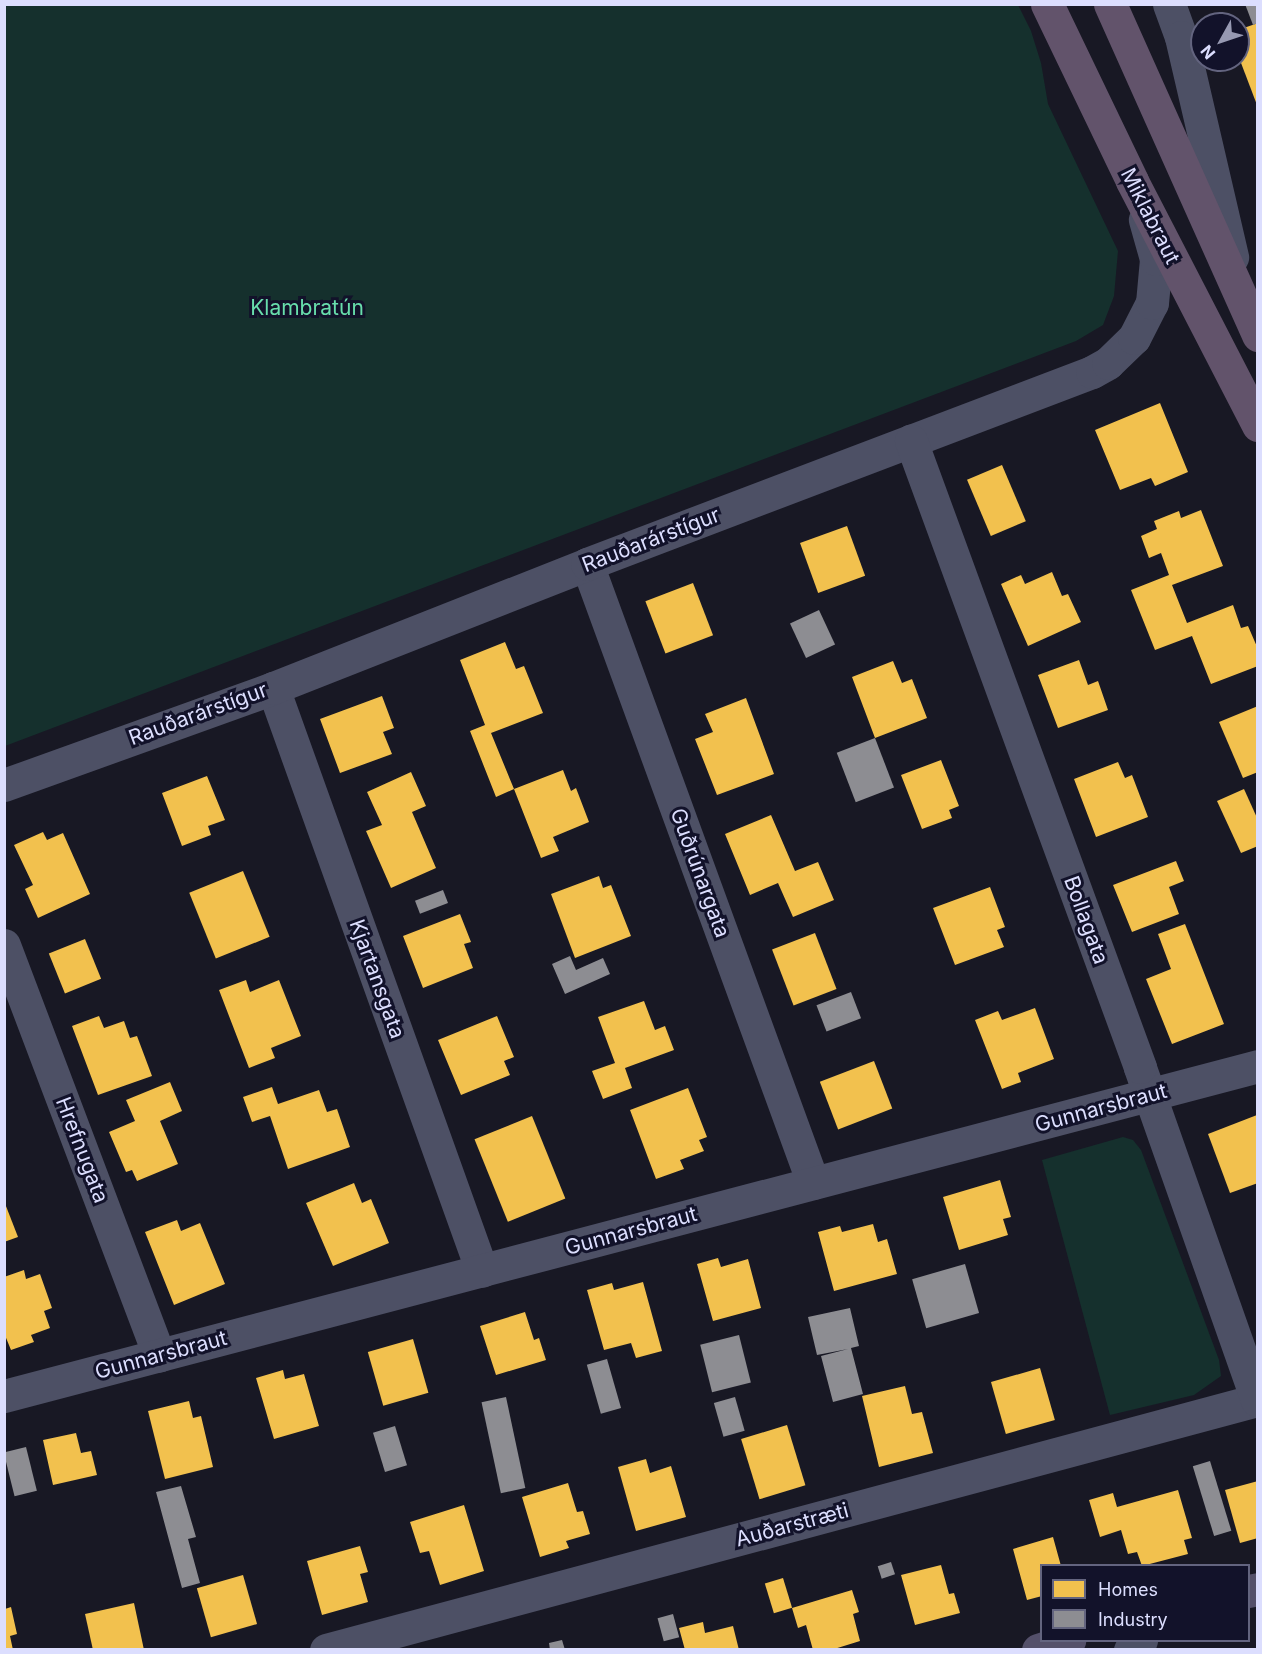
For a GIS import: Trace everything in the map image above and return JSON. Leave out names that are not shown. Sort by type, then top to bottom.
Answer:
[{"type":"highway","name":"Miklabraut","points":[[1047,4],[1132,181],[1257,425]]},
{"type":"highway","points":[[1110,4],[1257,335]]},
{"type":"main road","points":[[1038,1650],[1066,1642]]},
{"type":"street","points":[[1169,4],[1181,37],[1243,306]]},
{"type":"street","name":"Rauðarárstígur","points":[[4,785],[273,688],[587,564],[1092,372],[1122,352],[1144,323],[1156,281],[1156,259],[1132,181]]},
{"type":"street","name":"Bollagata","points":[[911,441],[1149,1095],[1257,1400]]},
{"type":"street","name":"Guðrúnargata","points":[[587,564],[813,1183]]},
{"type":"street","name":"Kjartansgata","points":[[273,688],[482,1270]]},
{"type":"street","name":"Hrefnugata","points":[[4,945],[159,1356]]},
{"type":"street","name":"Gunnarsbraut","points":[[4,1396],[1257,1066]]},
{"type":"street","name":"Auðarstræti","points":[[326,1650],[1257,1400]]},
{"type":"green space","name":"Klambratún","points":[[5,4],[1018,5],[1031,31],[1041,63],[1048,104],[1118,251],[1114,296],[1103,325],[1076,341],[5,746]]},
{"type":"green space","points":[[1123,1137],[1133,1140],[1141,1150],[1219,1360],[1221,1376],[1194,1395],[1110,1415],[1042,1160]]},
{"type":"building: Homes","points":[[1258,23],[1258,105],[1244,72],[1250,72],[1250,26]]},
{"type":"building: Homes","points":[[1160,403],[1188,472],[1155,486],[1151,478],[1120,490],[1095,430]]},
{"type":"building: Homes","points":[[1002,465],[1026,521],[991,536],[967,480]]},
{"type":"building: Homes","points":[[1201,510],[1223,566],[1172,585],[1187,623],[1233,605],[1241,628],[1248,626],[1258,649],[1258,666],[1211,684],[1192,636],[1155,650],[1131,590],[1169,575],[1161,553],[1149,558],[1141,536],[1157,529],[1154,521],[1179,511],[1181,518]]},
{"type":"building: Homes","points":[[847,526],[865,576],[818,593],[800,543]]},
{"type":"building: Homes","points":[[1052,572],[1062,596],[1068,594],[1081,622],[1028,646],[1001,584],[1021,575],[1025,584]]},
{"type":"building: Homes","points":[[693,583],[713,635],[665,654],[645,601]]},
{"type":"building: Homes","points":[[505,642],[516,669],[524,666],[543,713],[491,733],[514,789],[496,797],[470,731],[485,725],[460,660]]},
{"type":"building: Homes","points":[[1079,660],[1088,685],[1098,681],[1108,710],[1058,728],[1038,675]]},
{"type":"building: Homes","points":[[893,661],[902,683],[912,679],[927,718],[875,738],[852,677]]},
{"type":"building: Homes","points":[[382,696],[394,728],[383,732],[392,754],[340,773],[320,719]]},
{"type":"building: Homes","points":[[746,698],[774,774],[717,795],[695,739],[713,732],[705,714]]},
{"type":"building: Homes","points":[[1258,706],[1258,772],[1243,778],[1219,722]]},
{"type":"building: Homes","points":[[941,760],[959,806],[949,810],[952,818],[922,829],[901,775]]},
{"type":"building: Homes","points":[[1118,762],[1125,778],[1132,775],[1148,817],[1096,837],[1074,779]]},
{"type":"building: Homes","points":[[563,770],[571,791],[576,788],[589,822],[553,837],[559,851],[541,858],[514,789]]},
{"type":"building: Homes","points":[[411,772],[426,806],[412,812],[436,868],[391,888],[366,831],[382,825],[367,792]]},
{"type":"building: Homes","points":[[207,776],[225,820],[208,826],[211,835],[182,846],[162,793]]},
{"type":"building: Homes","points":[[1244,789],[1258,820],[1258,846],[1241,853],[1217,801]]},
{"type":"building: Homes","points":[[771,815],[795,871],[818,862],[834,900],[793,917],[778,883],[750,895],[725,834]]},
{"type":"building: Homes","points":[[43,832],[47,840],[63,833],[90,894],[38,918],[25,889],[33,885],[14,845]]},
{"type":"building: Homes","points":[[1176,861],[1184,881],[1169,887],[1179,914],[1132,932],[1113,885]]},
{"type":"building: Homes","points":[[243,871],[270,937],[216,959],[189,893]]},
{"type":"building: Homes","points":[[599,876],[603,888],[611,885],[631,936],[575,958],[551,894]]},
{"type":"building: Homes","points":[[990,887],[1005,927],[997,930],[1004,947],[955,965],[933,908]]},
{"type":"building: Homes","points":[[460,914],[471,942],[464,944],[473,968],[423,988],[403,936]]},
{"type":"building: Homes","points":[[1185,924],[1224,1024],[1172,1044],[1146,979],[1171,969],[1158,934]]},
{"type":"building: Homes","points":[[815,933],[837,989],[794,1005],[772,949]]},
{"type":"building: Homes","points":[[85,939],[101,979],[65,993],[49,954]]},
{"type":"building: Homes","points":[[246,980],[250,992],[279,980],[301,1036],[271,1048],[275,1058],[249,1068],[219,990]]},
{"type":"building: Homes","points":[[644,1001],[655,1030],[665,1026],[674,1050],[625,1068],[632,1088],[603,1099],[592,1071],[615,1063],[598,1017]]},
{"type":"building: Homes","points":[[1035,1008],[1054,1059],[1018,1073],[1021,1082],[1002,1089],[975,1020],[998,1011],[1002,1020]]},
{"type":"building: Homes","points":[[99,1016],[104,1028],[124,1021],[130,1038],[137,1036],[152,1076],[98,1095],[72,1026]]},
{"type":"building: Homes","points":[[497,1016],[514,1057],[504,1061],[510,1075],[461,1095],[438,1040]]},
{"type":"building: Homes","points":[[874,1061],[892,1109],[838,1129],[820,1082]]},
{"type":"building: Homes","points":[[170,1082],[182,1111],[160,1121],[178,1164],[137,1181],[132,1170],[126,1172],[109,1132],[135,1121],[126,1100]]},
{"type":"building: Homes","points":[[272,1087],[278,1104],[319,1090],[327,1112],[337,1109],[350,1147],[288,1169],[270,1116],[252,1122],[243,1097]]},
{"type":"building: Homes","points":[[688,1088],[707,1137],[699,1140],[704,1151],[680,1160],[684,1169],[656,1179],[630,1110]]},
{"type":"building: Homes","points":[[1257,1115],[1258,1183],[1230,1193],[1208,1134]]},
{"type":"building: Homes","points":[[532,1116],[565,1199],[508,1222],[475,1139]]},
{"type":"building: Homes","points":[[1000,1180],[1011,1217],[1003,1219],[1008,1235],[959,1250],[943,1197]]},
{"type":"building: Homes","points":[[354,1183],[362,1203],[371,1199],[389,1243],[333,1266],[306,1203]]},
{"type":"building: Homes","points":[[4,1201],[18,1237],[4,1242]]},
{"type":"building: Homes","points":[[177,1220],[181,1231],[200,1223],[225,1284],[174,1305],[145,1232]]},
{"type":"building: Homes","points":[[873,1224],[878,1242],[887,1239],[897,1274],[834,1291],[818,1232],[840,1226],[842,1232]]},
{"type":"building: Homes","points":[[718,1258],[721,1267],[748,1259],[761,1308],[713,1321],[697,1264]]},
{"type":"building: Homes","points":[[24,1270],[26,1279],[40,1274],[52,1308],[44,1311],[50,1328],[31,1335],[34,1342],[11,1350],[4,1333],[4,1277]]},
{"type":"building: Homes","points":[[643,1282],[662,1351],[636,1358],[631,1343],[604,1350],[587,1290],[612,1283],[614,1290]]},
{"type":"building: Homes","points":[[525,1312],[534,1340],[539,1338],[546,1360],[496,1375],[480,1326]]},
{"type":"building: Homes","points":[[413,1339],[428,1393],[383,1406],[368,1352]]},
{"type":"building: Homes","points":[[1040,1368],[1055,1420],[1006,1434],[991,1382]]},
{"type":"building: Homes","points":[[283,1370],[285,1379],[304,1374],[319,1426],[274,1439],[256,1378]]},
{"type":"building: Homes","points":[[905,1386],[912,1414],[922,1412],[933,1453],[879,1467],[862,1396]]},
{"type":"building: Homes","points":[[189,1401],[193,1418],[201,1416],[213,1467],[165,1479],[148,1411]]},
{"type":"building: Homes","points":[[787,1425],[805,1485],[760,1499],[741,1439]]},
{"type":"building: Homes","points":[[76,1433],[81,1453],[91,1451],[97,1475],[53,1485],[43,1440]]},
{"type":"building: Homes","points":[[646,1459],[650,1473],[671,1466],[686,1517],[636,1531],[618,1467]]},
{"type":"building: Homes","points":[[1258,1481],[1258,1538],[1240,1543],[1225,1490]]},
{"type":"building: Homes","points":[[568,1483],[577,1512],[583,1511],[590,1534],[566,1541],[569,1548],[540,1557],[522,1497]]},
{"type":"building: Homes","points":[[1178,1490],[1192,1538],[1184,1540],[1188,1554],[1141,1564],[1137,1552],[1128,1554],[1121,1530],[1100,1537],[1089,1500],[1113,1493],[1117,1507]]},
{"type":"building: Homes","points":[[464,1505],[484,1571],[440,1585],[429,1551],[420,1553],[410,1522]]},
{"type":"building: Homes","points":[[1053,1537],[1060,1564],[1040,1564],[1040,1597],[1027,1600],[1013,1549]]},
{"type":"building: Homes","points":[[360,1546],[368,1572],[360,1574],[368,1602],[322,1615],[307,1561]]},
{"type":"building: Homes","points":[[941,1565],[949,1594],[954,1593],[960,1613],[915,1625],[901,1575]]},
{"type":"building: Homes","points":[[243,1575],[257,1624],[211,1637],[197,1588]]},
{"type":"building: Homes","points":[[783,1578],[792,1608],[774,1613],[765,1584]]},
{"type":"building: Homes","points":[[852,1590],[859,1612],[853,1614],[860,1641],[831,1650],[813,1650],[806,1625],[798,1628],[792,1608]]},
{"type":"building: Homes","points":[[134,1603],[144,1650],[93,1650],[85,1614]]},
{"type":"building: Homes","points":[[11,1607],[17,1634],[10,1636],[13,1650],[5,1650],[5,1609]]},
{"type":"building: Homes","points":[[703,1622],[705,1633],[733,1626],[739,1650],[685,1650],[679,1628]]},
{"type":"building: Industry","points":[[1245,4],[1258,4],[1258,23],[1253,25],[1250,12]]},
{"type":"building: Industry","points":[[819,610],[835,644],[806,658],[790,624]]},
{"type":"building: Industry","points":[[875,738],[894,787],[856,802],[837,753]]},
{"type":"building: Industry","points":[[443,890],[448,903],[420,914],[415,901]]},
{"type":"building: Industry","points":[[570,956],[576,970],[603,958],[610,974],[565,994],[552,964]]},
{"type":"building: Industry","points":[[851,992],[861,1018],[826,1031],[816,1005]]},
{"type":"building: Industry","points":[[965,1264],[979,1313],[926,1328],[912,1279]]},
{"type":"building: Industry","points":[[850,1308],[859,1346],[851,1348],[863,1394],[833,1402],[821,1356],[848,1349],[817,1355],[808,1317]]},
{"type":"building: Industry","points":[[739,1335],[751,1383],[712,1392],[700,1345]]},
{"type":"building: Industry","points":[[607,1359],[621,1408],[601,1414],[587,1365]]},
{"type":"building: Industry","points":[[506,1397],[525,1488],[501,1493],[482,1402]]},
{"type":"building: Industry","points":[[735,1397],[745,1431],[723,1437],[714,1403]]},
{"type":"building: Industry","points":[[395,1426],[407,1465],[385,1472],[373,1433]]},
{"type":"building: Industry","points":[[26,1447],[37,1491],[15,1496],[4,1452]]},
{"type":"building: Industry","points":[[1210,1461],[1231,1531],[1214,1536],[1193,1466]]},
{"type":"building: Industry","points":[[181,1486],[196,1537],[188,1539],[200,1583],[182,1588],[156,1492]]},
{"type":"building: Industry","points":[[891,1562],[895,1574],[882,1579],[878,1566]]},
{"type":"building: Industry","points":[[673,1614],[679,1637],[664,1641],[658,1618]]},
{"type":"building: Industry","points":[[562,1640],[565,1650],[550,1650],[549,1643]]}]
